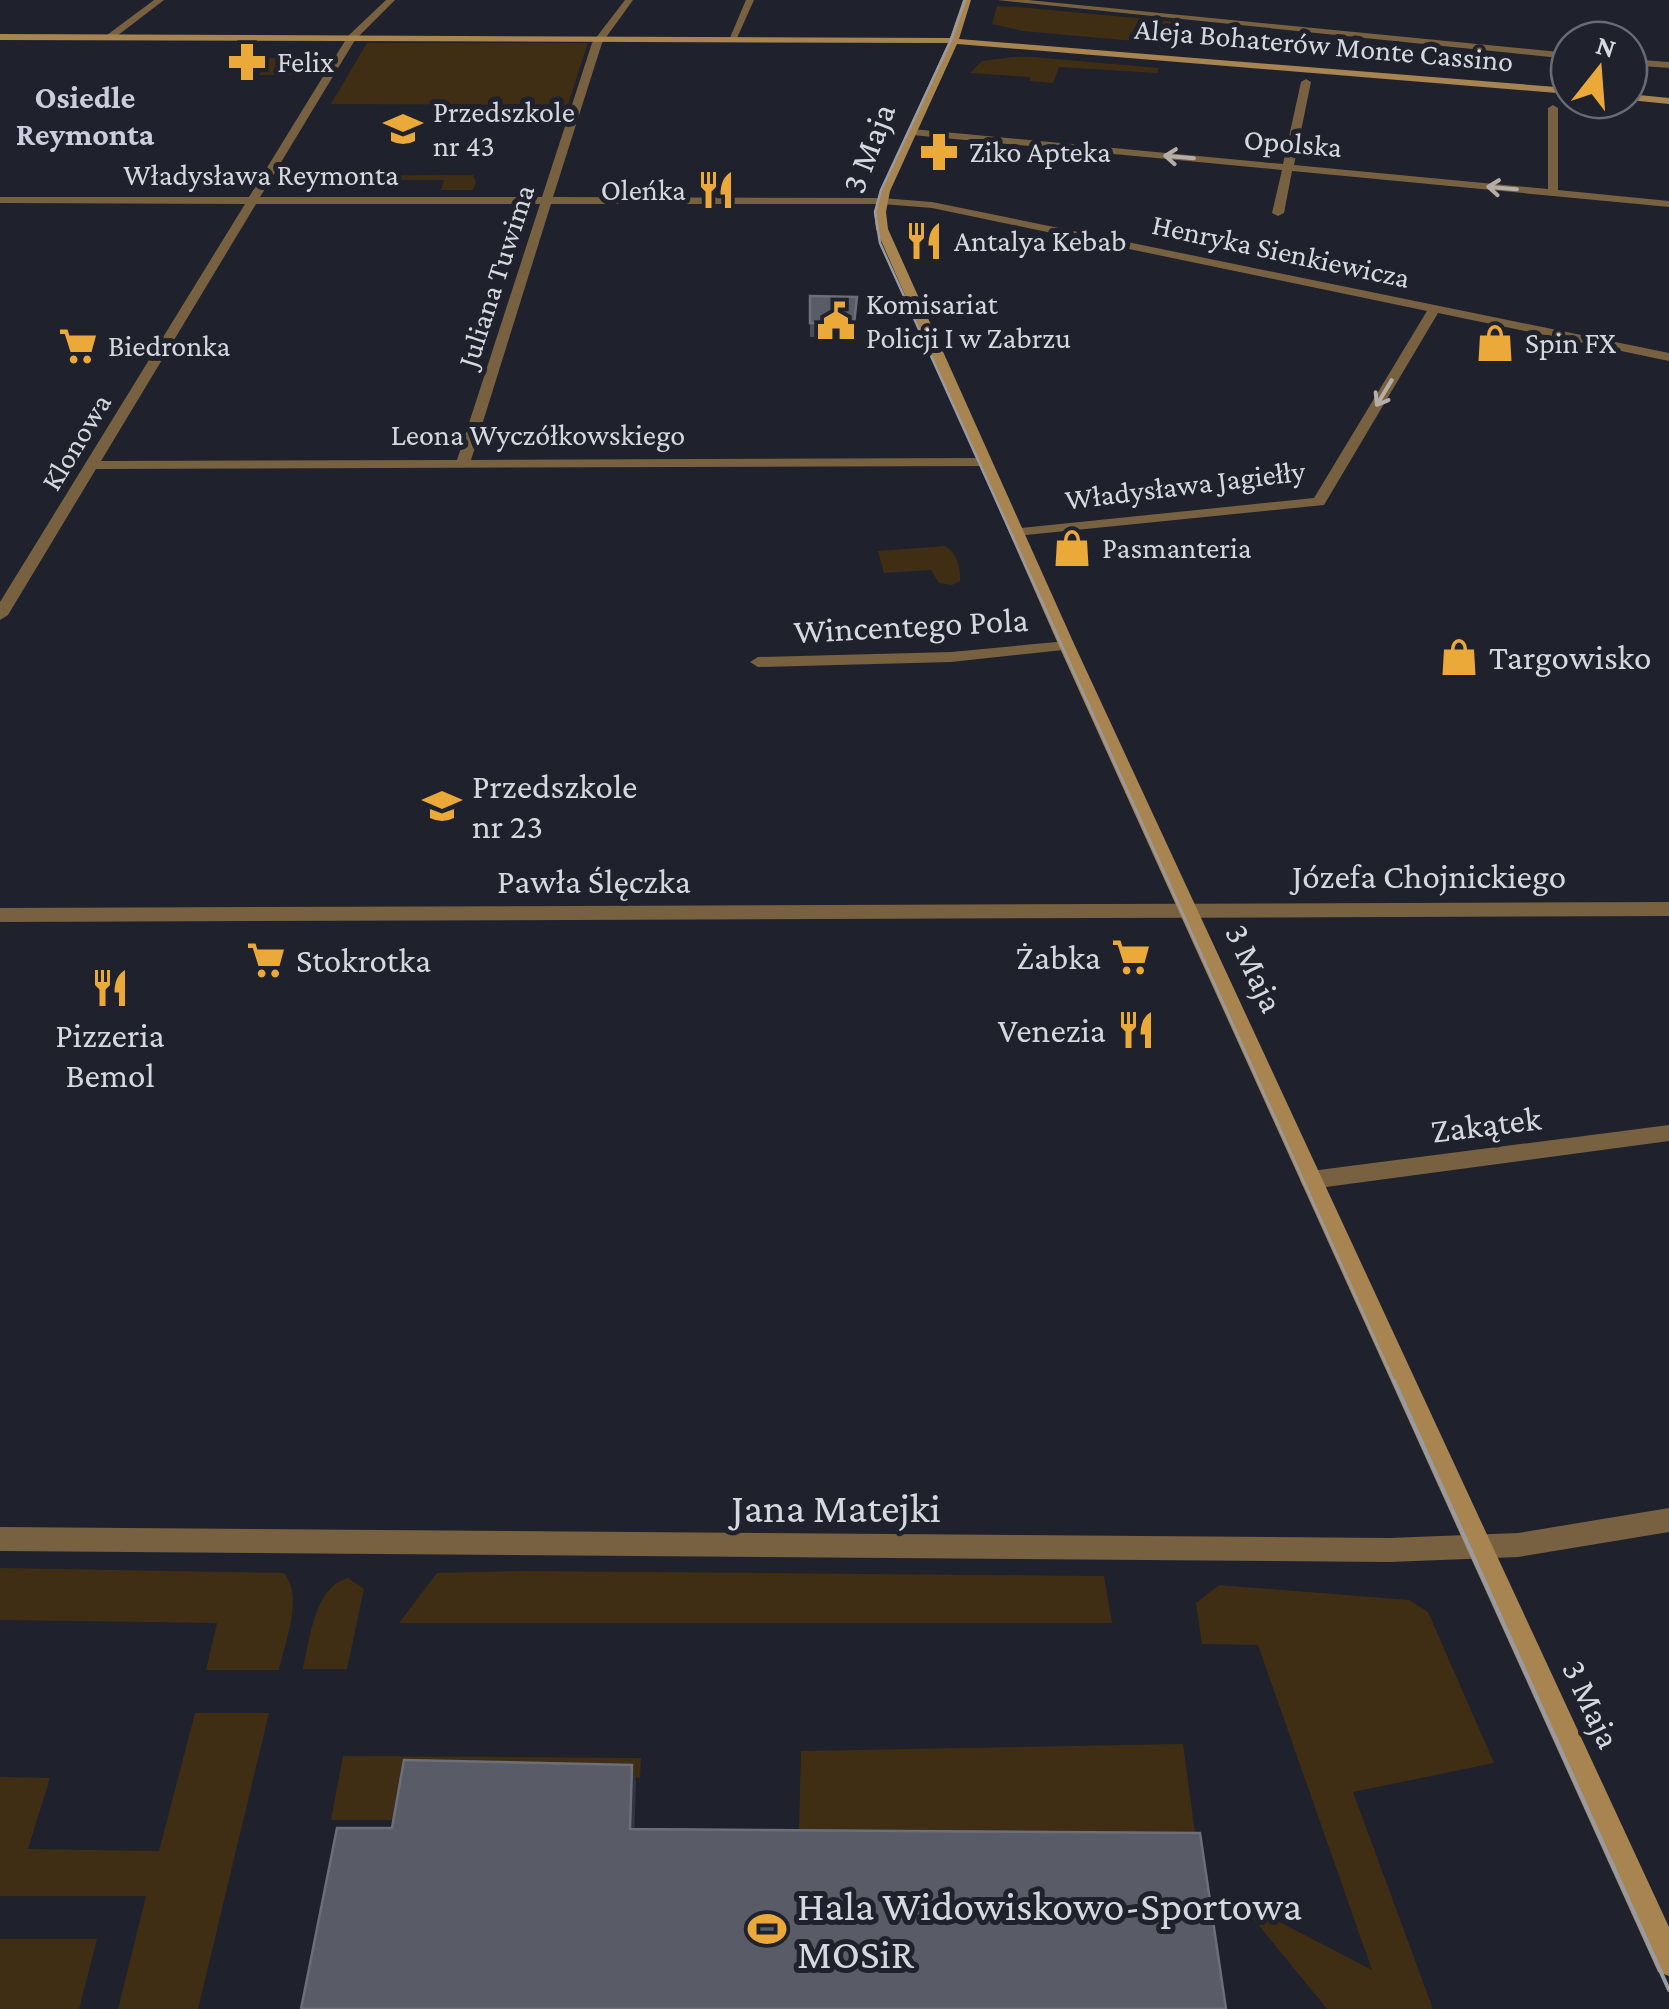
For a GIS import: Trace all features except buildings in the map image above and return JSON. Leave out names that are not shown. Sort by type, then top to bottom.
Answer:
[{"type":"street","points":[[110,38],[160,0]]},
{"type":"street","name":"Klonowa","points":[[0,615],[351,38],[391,0]]},
{"type":"street","name":"Juliana Tuwima","points":[[463,462],[598,38],[629,0]]},
{"type":"street","points":[[732,38],[750,0]]},
{"type":"street","name":"3 Maja","points":[[968,0],[882,201],[882,228],[892,256],[1188,913],[1669,1961]]},
{"type":"street","points":[[1001,0],[1549,54]]},
{"type":"street","name":"Aleja Bohaterów Monte Cassino","points":[[0,37],[954,40],[1549,89]]},
{"type":"street","points":[[1278,213],[1306,82]]},
{"type":"street","points":[[1552,120],[1553,193]]},
{"type":"street","name":"Opolska","points":[[912,132],[1669,204]]},
{"type":"street","name":"Władysława Reymonta","points":[[0,200],[882,201]]},
{"type":"street","name":"Henryka Sienkiewicza","points":[[882,201],[932,205],[1669,357]]},
{"type":"street","name":"Władysława Jagiełły","points":[[1016,532],[1319,502],[1434,309]]},
{"type":"street","name":"Leona Wyczółkowskiego","points":[[91,465],[984,462]]},
{"type":"street","name":"Wincentego Pola","points":[[758,662],[951,657],[1067,646]]},
{"type":"street","name":"Józefa Chojnickiego","points":[[1188,913],[1265,908],[1669,909]]},
{"type":"street","name":"Pawła Ślęczka","points":[[0,914],[1188,913]]},
{"type":"street","name":"Zakątek","points":[[1311,1180],[1669,1133]]},
{"type":"street","name":"Jana Matejki","points":[[0,1539],[1479,1548],[1669,1520]]},
{"type":"shaded area","points":[[997,6],[1178,22],[1167,44],[1023,31],[992,24]]},
{"type":"shaded area","points":[[367,43],[588,43],[568,105],[331,104]]},
{"type":"shaded area","points":[[1014,57],[1159,68],[1157,73],[1059,67],[1053,83],[1030,81],[1030,77],[970,73],[982,61]]},
{"type":"shaded area","points":[[270,58],[322,58],[311,75],[259,75]]},
{"type":"shaded area","points":[[473,175],[473,190],[441,190],[444,180],[295,180],[289,176]]},
{"type":"shaded area","points":[[945,546],[960,571],[960,581],[952,585],[939,583],[931,570],[884,573],[878,551]]},
{"type":"shaded area","points":[[0,1568],[284,1573],[290,1583],[293,1607],[279,1670],[206,1670],[217,1623],[0,1620]]},
{"type":"shaded area","points":[[437,1573],[1104,1576],[1112,1623],[399,1623]]},
{"type":"shaded area","points":[[348,1578],[364,1589],[347,1669],[303,1669],[321,1603],[337,1583]]},
{"type":"shaded area","points":[[1219,1585],[1409,1600],[1428,1612],[1494,1763],[1353,1792],[1433,2009],[1327,2009],[1239,1901],[1372,1970],[1258,1645],[1202,1644],[1196,1603]]},
{"type":"shaded area","points":[[195,1713],[269,1713],[198,2009],[118,2009],[146,1896],[0,1896],[0,1777],[50,1778],[28,1849],[159,1851]]},
{"type":"shaded area","points":[[1183,1744],[1195,1833],[799,1831],[801,1751]]},
{"type":"shaded area","points":[[343,1756],[641,1758],[640,1778],[410,1774],[402,1820],[331,1820]]},
{"type":"shaded area","points":[[0,1939],[97,1939],[79,2009],[0,2009]]},
{"type":"tram line","points":[[965,0],[951,40],[881,190],[875,212],[880,243],[1395,1384]]},
{"type":"tram line","points":[[1394,1381],[1669,1990]]},
{"type":"place","name":"Felix","points":[[247,62]]},
{"type":"place","name":"Przedszkole nr 43","points":[[403,129]]},
{"type":"place","name":"Ziko Apteka","points":[[939,152]]},
{"type":"place","name":"Oleńka","points":[[716,190]]},
{"type":"place","name":"Antalya Kebab","points":[[924,241]]},
{"type":"place","name":"Komisariat Policji I w Zabrzu","points":[[836,321]]},
{"type":"place","name":"Spin FX","points":[[1495,343]]},
{"type":"place","name":"Biedronka","points":[[78,346]]},
{"type":"place","name":"Pasmanteria","points":[[1072,548]]},
{"type":"place","name":"Targowisko","points":[[1459,657]]},
{"type":"place","name":"Przedszkole nr 23","points":[[442,806]]},
{"type":"place","name":"Żabka","points":[[1131,957]]},
{"type":"place","name":"Stokrotka","points":[[266,960]]},
{"type":"place","name":"Pizzeria Bemol","points":[[110,988]]},
{"type":"place","name":"Venezia","points":[[1136,1030]]},
{"type":"place","name":"Hala Widowiskowo-Sportowa MOSiR","points":[[767,1929]]},
{"type":"district","name":"Osiedle Reymonta","points":[[85,116]]}]
